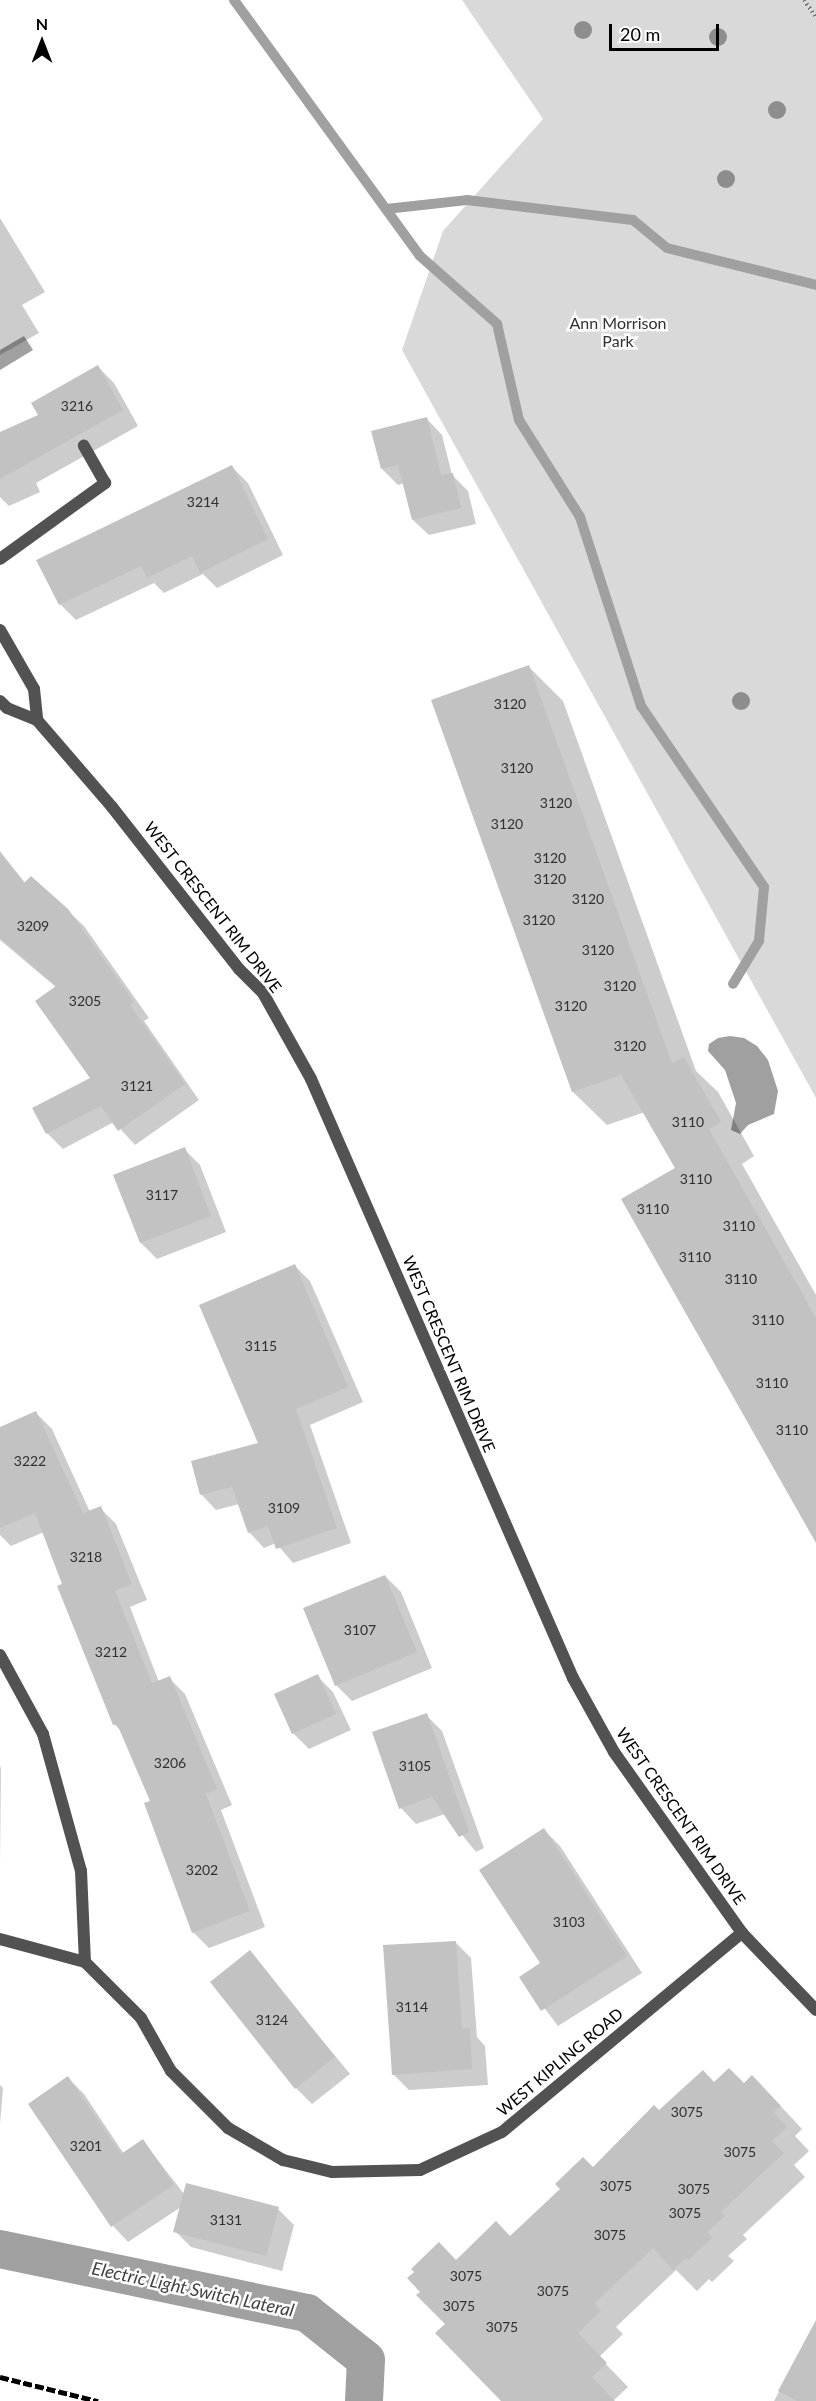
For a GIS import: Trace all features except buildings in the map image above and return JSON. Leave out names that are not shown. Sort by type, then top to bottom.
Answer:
[{"type":"street","points":[[0,559],[105,483],[84,446]]},
{"type":"street","points":[[0,630],[34,689],[37,720]]},
{"type":"street","name":"WEST CRESCENT RIM DRIVE","points":[[0,701],[7,708],[37,720],[112,807],[239,969],[263,993],[311,1079],[573,1678],[614,1752],[742,1933],[816,2010]]},
{"type":"street","points":[[0,1655],[43,1734],[81,1871],[85,1962]]},
{"type":"street","name":"WEST KIPLING ROAD","points":[[0,1939],[85,1962],[141,2018],[171,2071],[228,2128],[283,2160],[332,2172],[420,2170],[502,2132],[742,1933]]},
{"type":"path","points":[[804,0],[816,17]]},
{"type":"green space","name":"Ann Morrison Park","points":[[462,0],[816,0],[816,1098],[402,350],[443,231],[543,119]]},
{"type":"shaded area","points":[[24,336],[33,350],[0,370],[0,350]]},
{"type":"shaded area","points":[[730,1036],[744,1038],[757,1046],[768,1060],[778,1091],[774,1114],[748,1125],[740,1134],[731,1130],[736,1103],[725,1070],[708,1051],[709,1044],[718,1038]]},
{"type":"waterway","points":[[234,0],[420,256],[497,324],[519,420],[580,517],[641,706],[764,887],[759,941],[733,984]]},
{"type":"waterway","points":[[386,209],[467,200],[633,220],[667,248],[816,285]]},
{"type":"waterway","name":"Electric Light Switch Lateral","points":[[0,2249],[307,2313],[366,2360],[364,2401]]},
{"type":"railway","points":[[0,2377],[98,2401]]}]
